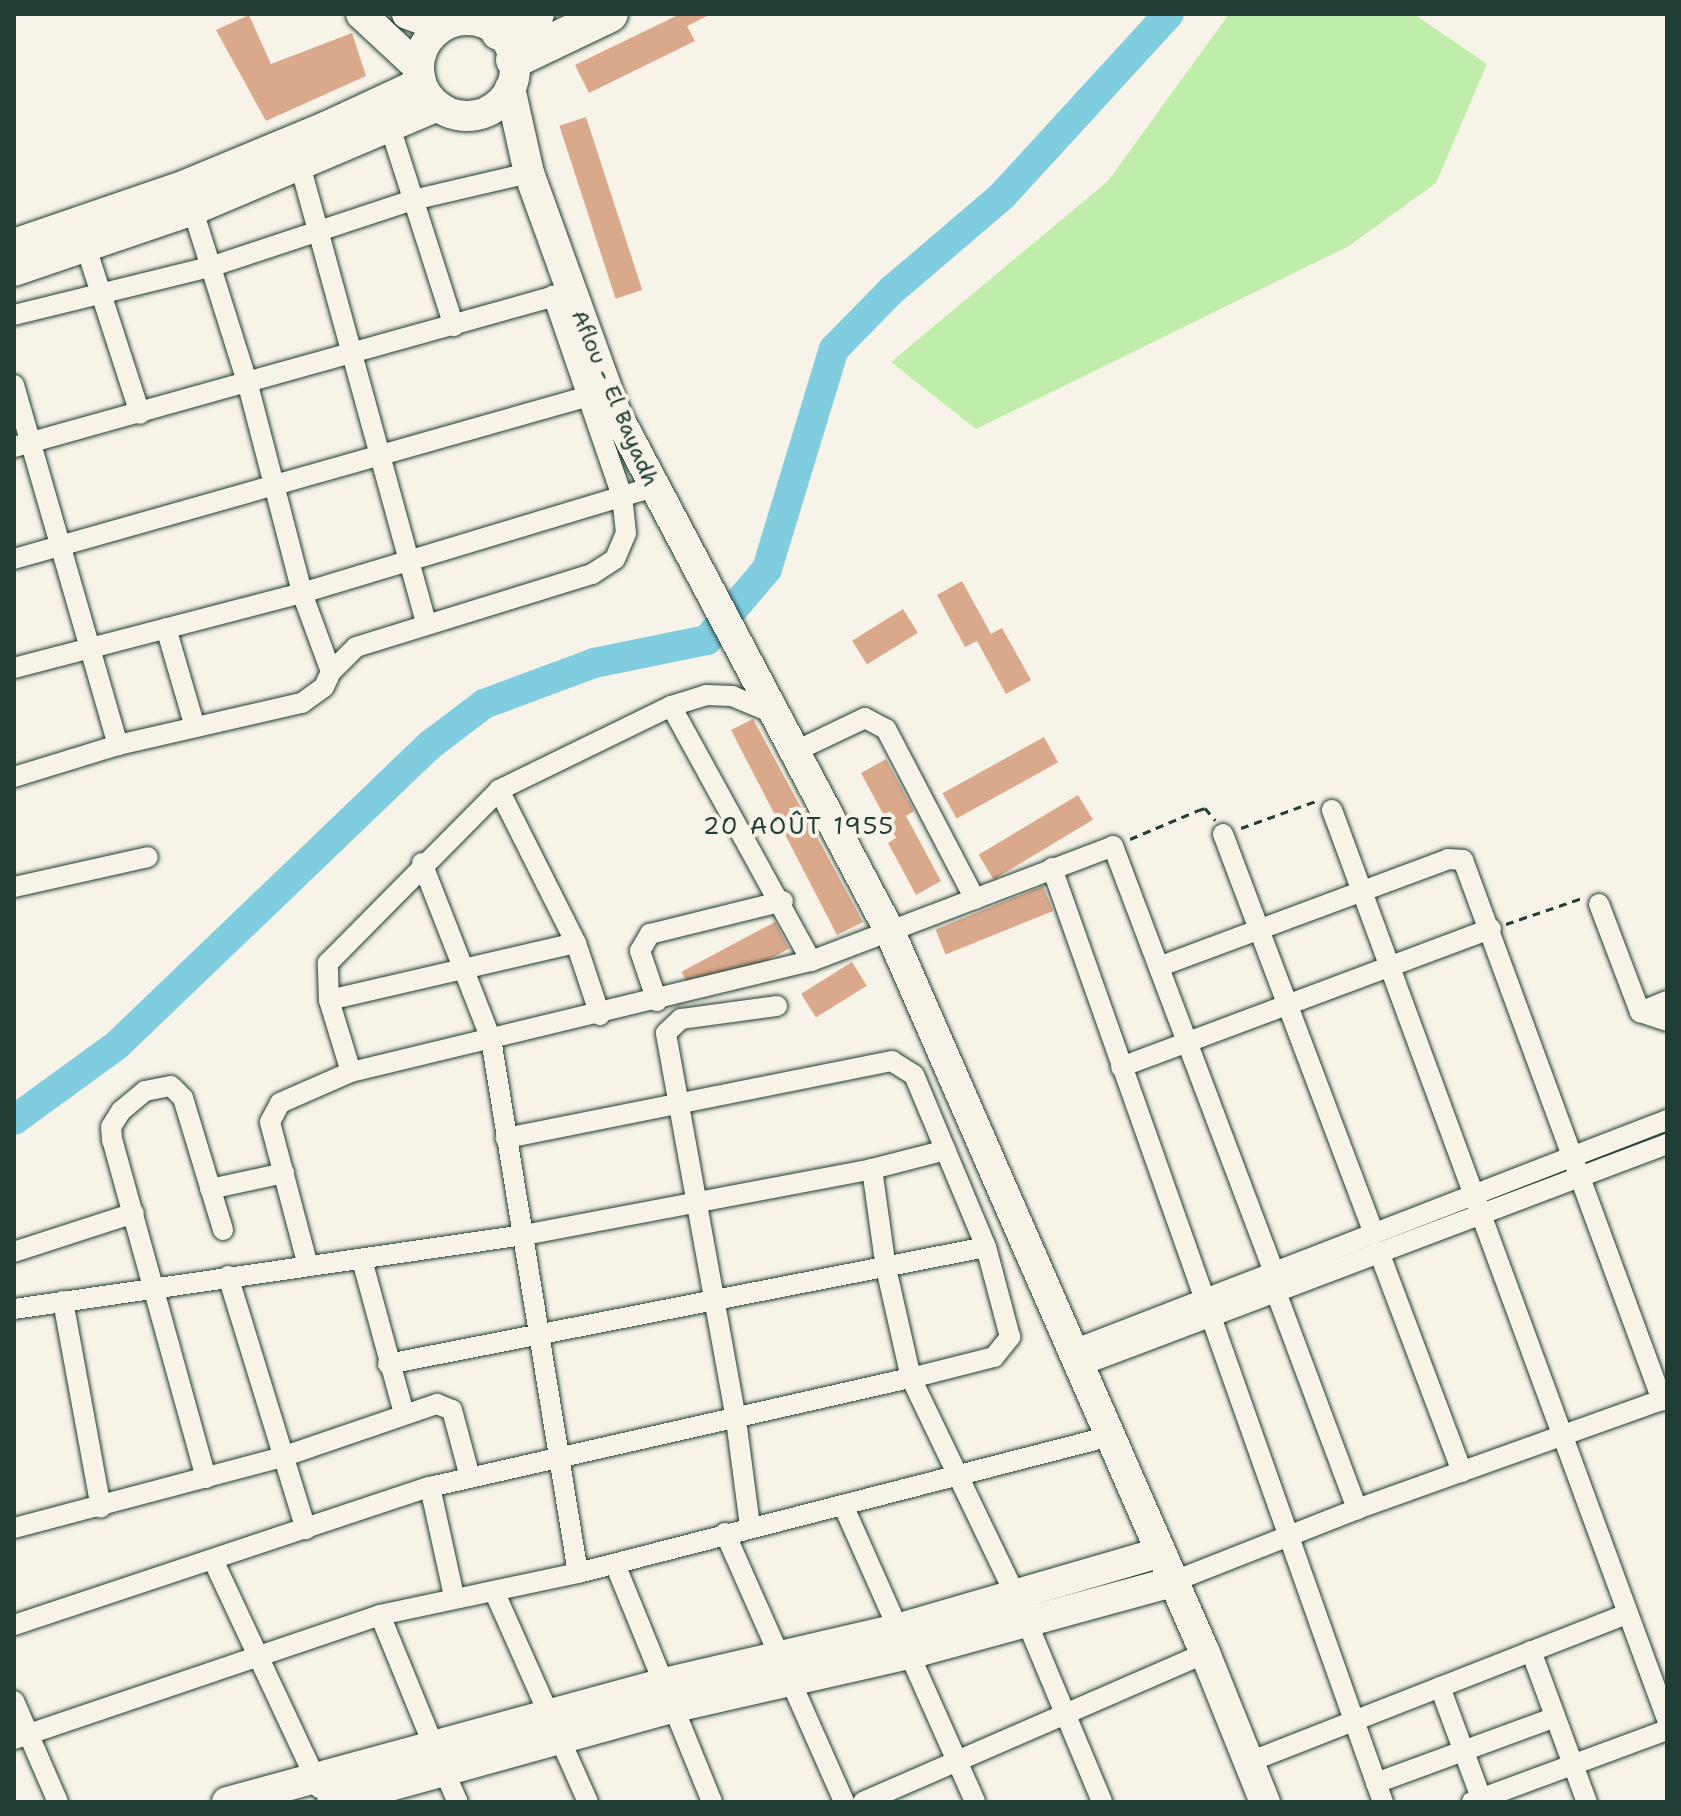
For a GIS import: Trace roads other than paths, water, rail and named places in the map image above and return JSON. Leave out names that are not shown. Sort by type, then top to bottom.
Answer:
[{"type":"highway","points":[[508,60],[536,14]]},
{"type":"highway","points":[[508,60],[610,14]]},
{"type":"main road","points":[[361,14],[419,73],[438,106]]},
{"type":"main road","points":[[407,14],[442,27]]},
{"type":"main road","points":[[14,271],[82,236],[189,198],[300,165],[330,139],[411,87],[419,73],[425,44],[442,27],[471,20],[508,60],[485,112],[468,115]]},
{"type":"main road","name":"Aflou - El Bayadh","points":[[508,60],[526,162],[562,294],[599,394],[798,750],[890,932],[1111,1436],[1158,1553],[1205,1653],[1265,1802]]},
{"type":"main road","points":[[189,198],[330,139],[390,127],[438,106],[468,115],[526,162]]},
{"type":"main road","points":[[14,244],[82,236]]},
{"type":"main road","points":[[1020,1610],[1158,1553]]},
{"type":"main road","points":[[227,1802],[325,1795],[440,1760],[548,1716],[666,1696],[903,1641],[1020,1610],[1172,1582]]},
{"type":"main road","points":[[440,1760],[563,1742],[666,1696]]},
{"type":"street","points":[[390,127],[454,326]]},
{"type":"street","points":[[14,315],[213,266],[526,162]]},
{"type":"street","points":[[300,165],[316,233],[426,624]]},
{"type":"street","points":[[189,198],[213,266],[248,385],[270,485],[302,593],[331,672]]},
{"type":"street","points":[[82,236],[140,414]]},
{"type":"street","points":[[22,445],[248,385],[562,294]]},
{"type":"street","points":[[14,385],[22,445],[61,548],[118,745]]},
{"type":"street","points":[[14,559],[599,394],[622,496],[626,533],[615,559],[603,568],[356,647],[331,672],[324,687],[302,703],[118,745],[14,777]]},
{"type":"street","points":[[14,668],[302,593],[652,487]]},
{"type":"street","points":[[166,628],[195,727]]},
{"type":"street","points":[[351,1072],[329,1000],[328,963],[422,863],[499,790],[671,706],[706,695],[772,702]]},
{"type":"street","points":[[671,706],[783,901],[811,961]]},
{"type":"street","points":[[798,750],[865,718],[886,729],[975,899]]},
{"type":"street","points":[[499,790],[576,943],[600,1015]]},
{"type":"street","points":[[1332,810],[1626,1614],[1663,1696],[1667,1719]]},
{"type":"street","points":[[1223,834],[1284,1006],[1462,1472]]},
{"type":"street","points":[[308,1266],[272,1112],[280,1103],[351,1072],[600,1015],[811,961],[1113,846],[1161,966],[1273,1270]]},
{"type":"street","points":[[14,887],[148,857]]},
{"type":"street","points":[[1161,966],[1448,859],[1463,860],[1665,1399],[1563,1438],[1357,1509],[1172,1582]]},
{"type":"street","points":[[422,863],[467,970],[491,1039],[542,1334],[578,1573]]},
{"type":"street","points":[[1052,868],[1380,1793],[1463,1752],[1555,1717]]},
{"type":"street","points":[[657,1001],[640,951],[650,934],[783,901]]},
{"type":"street","points":[[1599,904],[1640,1012]]},
{"type":"street","points":[[1121,1067],[1491,929]]},
{"type":"street","points":[[329,1000],[576,943]]},
{"type":"street","points":[[1640,1012],[1667,1001]]},
{"type":"street","points":[[750,1526],[736,1419],[678,1108],[668,1027],[681,1019],[777,1006]]},
{"type":"street","points":[[1640,1012],[1667,1021]]},
{"type":"street","points":[[14,1625],[214,1562],[430,1487],[562,1460],[911,1378],[994,1357],[1006,1346],[1009,1320],[986,1247],[914,1075],[892,1061],[877,1060],[678,1108],[506,1138]]},
{"type":"street","points":[[206,1478],[111,1127],[130,1101],[159,1085],[171,1086],[183,1098],[223,1230]]},
{"type":"street","points":[[1208,1308],[1273,1270],[1480,1216],[1667,1120]]},
{"type":"street","points":[[1076,1358],[1208,1308],[1276,1292],[1472,1196],[1667,1144]]},
{"type":"street","points":[[14,1309],[156,1285],[362,1260],[524,1235],[872,1169],[946,1150]]},
{"type":"street","points":[[872,1169],[886,1268],[911,1378],[1020,1610],[1102,1802]]},
{"type":"street","points":[[210,1189],[284,1173]]},
{"type":"street","points":[[14,1252],[134,1213]]},
{"type":"street","points":[[388,1364],[986,1247]]},
{"type":"street","points":[[362,1260],[404,1414]]},
{"type":"street","points":[[228,1276],[306,1529]]},
{"type":"street","points":[[1276,1292],[1357,1509]]},
{"type":"street","points":[[63,1301],[101,1508]]},
{"type":"street","points":[[14,1528],[101,1508],[282,1457],[437,1404],[450,1406],[470,1477]]},
{"type":"street","points":[[21,1736],[257,1659],[380,1615],[454,1596],[494,1591],[615,1564],[750,1526],[1111,1436]]},
{"type":"street","points":[[430,1487],[454,1596]]},
{"type":"street","points":[[843,1505],[975,1802]]},
{"type":"street","points":[[725,1533],[844,1802]]},
{"type":"street","points":[[214,1562],[257,1659],[325,1795]]},
{"type":"street","points":[[615,1564],[666,1696],[712,1802]]},
{"type":"street","points":[[494,1591],[588,1802]]},
{"type":"street","points":[[1249,1762],[1626,1614]]},
{"type":"street","points":[[380,1615],[458,1802]]},
{"type":"street","points":[[1531,1651],[1587,1802]]},
{"type":"street","points":[[863,1802],[1205,1653]]},
{"type":"street","points":[[1440,1687],[1476,1800],[1667,1730]]},
{"type":"street","points":[[14,1701],[21,1736],[58,1802]]},
{"type":"waterway","points":[[14,1120],[116,1046],[430,745],[484,704],[594,663],[707,640],[767,569],[834,349],[892,290],[1002,196],[1169,14]]},
{"type":"district","name":"20 AOÛT 1955","points":[[799,827]]}]
